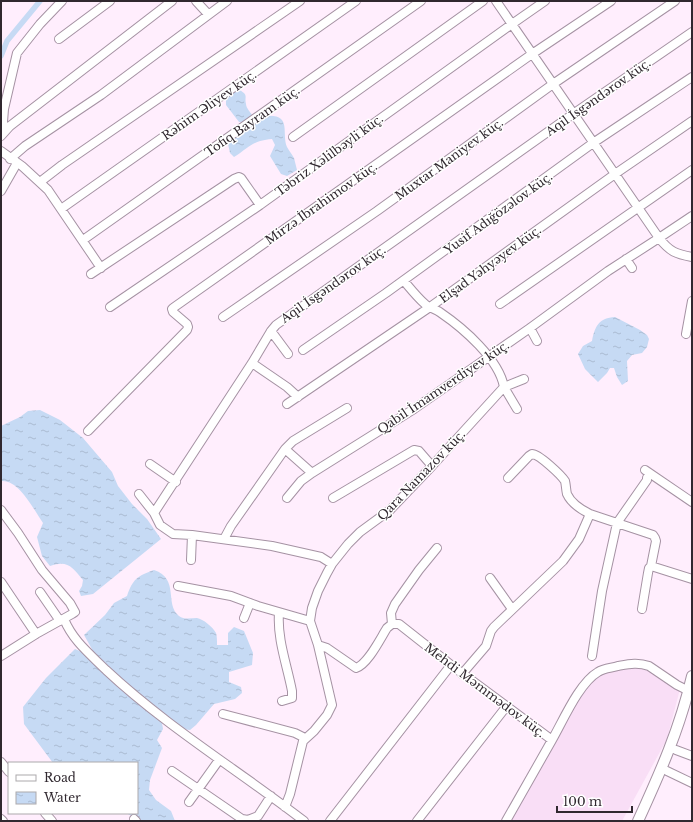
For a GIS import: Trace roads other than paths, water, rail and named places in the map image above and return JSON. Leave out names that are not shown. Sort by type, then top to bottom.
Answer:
[{"type":"main road","points":[[644,821],[668,771],[676,750],[690,695],[692,676]]},
{"type":"main road","points":[[638,821],[671,747],[690,695]]},
{"type":"street","points":[[3,133],[4,109],[17,53],[40,24],[62,1]]},
{"type":"street","points":[[59,39],[110,1]]},
{"type":"street","points":[[3,133],[172,1]]},
{"type":"street","points":[[196,1],[208,14]]},
{"type":"street","points":[[1,191],[14,161],[25,146],[101,96],[227,1]]},
{"type":"street","points":[[40,182],[69,160],[300,1]]},
{"type":"street","name":"Rəhim Əliyev küç.","points":[[61,209],[356,1]]},
{"type":"street","name":"Tofiq Bayram küç.","points":[[83,240],[421,1]]},
{"type":"street","points":[[293,137],[483,1]]},
{"type":"street","points":[[496,1],[659,238],[671,251],[692,257]]},
{"type":"street","name":"Təbriz Xəlilbəyli küç.","points":[[110,307],[260,205],[546,1]]},
{"type":"street","name":"Mirzə İbrahimov küç.","points":[[88,431],[187,330],[187,324],[173,312],[173,308],[532,54],[611,1]]},
{"type":"street","name":"Muxtar Maniyev küç.","points":[[223,317],[377,211],[553,84],[674,1]]},
{"type":"street","name":"Aqil İsgəndərov küç.","points":[[154,513],[176,482],[276,325],[573,114],[692,32]]},
{"type":"street","name":"Yusif Adığözəlov küç.","points":[[304,350],[404,280],[593,143],[692,76]]},
{"type":"street","name":"Elşad Yəhyəyev küç.","points":[[287,404],[313,388],[430,307],[615,174],[692,121]]},
{"type":"street","points":[[1,151],[48,190],[101,268]]},
{"type":"street","points":[[500,304],[692,170]]},
{"type":"street","points":[[91,274],[234,179],[239,177],[241,178],[260,205]]},
{"type":"street","name":"Qabil İmamverdiyev küç.","points":[[287,498],[301,481],[312,473],[414,409],[530,328],[608,271],[692,216]]},
{"type":"street","points":[[626,259],[632,268]]},
{"type":"street","points":[[404,280],[422,302],[441,313],[472,339],[489,356],[503,382],[504,387],[517,408]]},
{"type":"street","points":[[686,334],[692,301]]},
{"type":"street","points":[[530,328],[537,341]]},
{"type":"street","points":[[271,332],[288,354]]},
{"type":"street","points":[[252,363],[298,397]]},
{"type":"street","points":[[504,387],[524,379]]},
{"type":"street","name":"Qara Namazov küç.","points":[[310,621],[312,608],[318,591],[332,564],[348,544],[360,532],[390,510],[504,387]]},
{"type":"street","points":[[224,540],[231,526],[285,449],[293,441],[348,408]]},
{"type":"street","points":[[285,449],[312,473]]},
{"type":"street","points":[[333,498],[414,450],[419,451],[432,466]]},
{"type":"street","points":[[508,478],[529,456],[532,454],[537,455],[562,478],[565,482],[568,494],[583,511],[653,535],[655,538],[651,566],[649,568],[642,609]]},
{"type":"street","points":[[150,464],[176,482]]},
{"type":"street","points":[[592,656],[602,591],[617,523],[647,480],[646,474],[692,502]]},
{"type":"street","points":[[139,494],[154,513],[157,521],[170,533],[272,546],[312,554],[326,559],[332,564]]},
{"type":"street","points":[[1,510],[42,570],[74,608],[75,612],[1,656]]},
{"type":"street","points":[[462,674],[486,646],[491,631],[494,627],[563,561],[579,539],[590,514]]},
{"type":"street","points":[[191,560],[192,535]]},
{"type":"street","points":[[318,645],[327,648],[356,668],[362,666],[387,628],[392,624],[391,613],[407,585],[437,548]]},
{"type":"street","points":[[651,566],[692,579]]},
{"type":"street","points":[[490,578],[512,609]]},
{"type":"street","points":[[1,582],[36,634]]},
{"type":"street","points":[[178,586],[231,596],[279,613],[310,621],[318,645],[332,705],[327,715],[314,731],[305,738],[301,746],[286,806]]},
{"type":"street","points":[[40,592],[62,620],[68,631],[127,690],[219,760],[286,806],[304,821]]},
{"type":"street","points":[[244,618],[250,603]]},
{"type":"street","points":[[279,613],[280,641],[292,691],[292,698],[282,700]]},
{"type":"street","name":"Mehdi Məmmədov küç.","points":[[392,624],[399,624],[451,666],[552,740],[583,686],[598,672],[604,670],[633,664],[644,664],[690,695]]},
{"type":"street","points":[[330,821],[451,666]]},
{"type":"street","points":[[417,821],[506,707]]},
{"type":"street","points":[[223,714],[295,733],[305,738]]},
{"type":"street","points":[[506,821],[552,740]]},
{"type":"street","points":[[676,750],[692,756]]},
{"type":"street","points":[[189,802],[219,760]]},
{"type":"street","points":[[1,762],[8,771]]},
{"type":"street","points":[[172,771],[198,790],[245,820],[261,814],[271,796]]},
{"type":"street","points":[[668,771],[692,783]]},
{"type":"water","points":[[240,90],[245,95],[246,106],[253,116],[245,123],[239,122],[226,105],[226,98]]},
{"type":"water","points":[[264,116],[279,117],[284,125],[285,141],[294,158],[297,170],[287,176],[281,174],[270,156],[275,145],[272,139],[259,141],[234,157],[230,153],[228,144],[232,138]]},
{"type":"water","points":[[615,317],[640,330],[647,335],[649,339],[647,347],[642,353],[632,355],[627,361],[628,381],[622,385],[614,368],[610,368],[598,382],[585,369],[578,354],[583,346],[592,341],[596,327],[601,321]]},
{"type":"water","points":[[40,410],[60,420],[83,438],[112,472],[118,486],[132,504],[147,519],[161,539],[93,594],[81,596],[79,591],[83,580],[76,571],[69,566],[65,564],[56,564],[50,566],[42,556],[37,537],[43,523],[31,503],[20,490],[8,482],[1,481],[1,426],[20,417],[28,411]]},
{"type":"water","points":[[154,570],[162,574],[167,579],[172,605],[179,616],[185,618],[197,618],[208,624],[216,633],[217,645],[228,645],[228,633],[234,627],[244,631],[253,653],[252,665],[229,672],[229,682],[241,687],[242,693],[235,699],[214,704],[190,730],[181,729],[139,696],[93,651],[84,635],[105,615],[114,603],[127,596],[136,579],[143,574]]},
{"type":"water","points":[[75,649],[82,652],[120,688],[162,723],[163,729],[157,740],[162,748],[150,780],[149,790],[156,800],[171,811],[175,821],[141,821],[128,814],[138,814],[138,762],[52,762],[24,724],[23,707],[46,678]]},
{"type":"waterway","points":[[1,56],[7,41],[40,1]]}]
